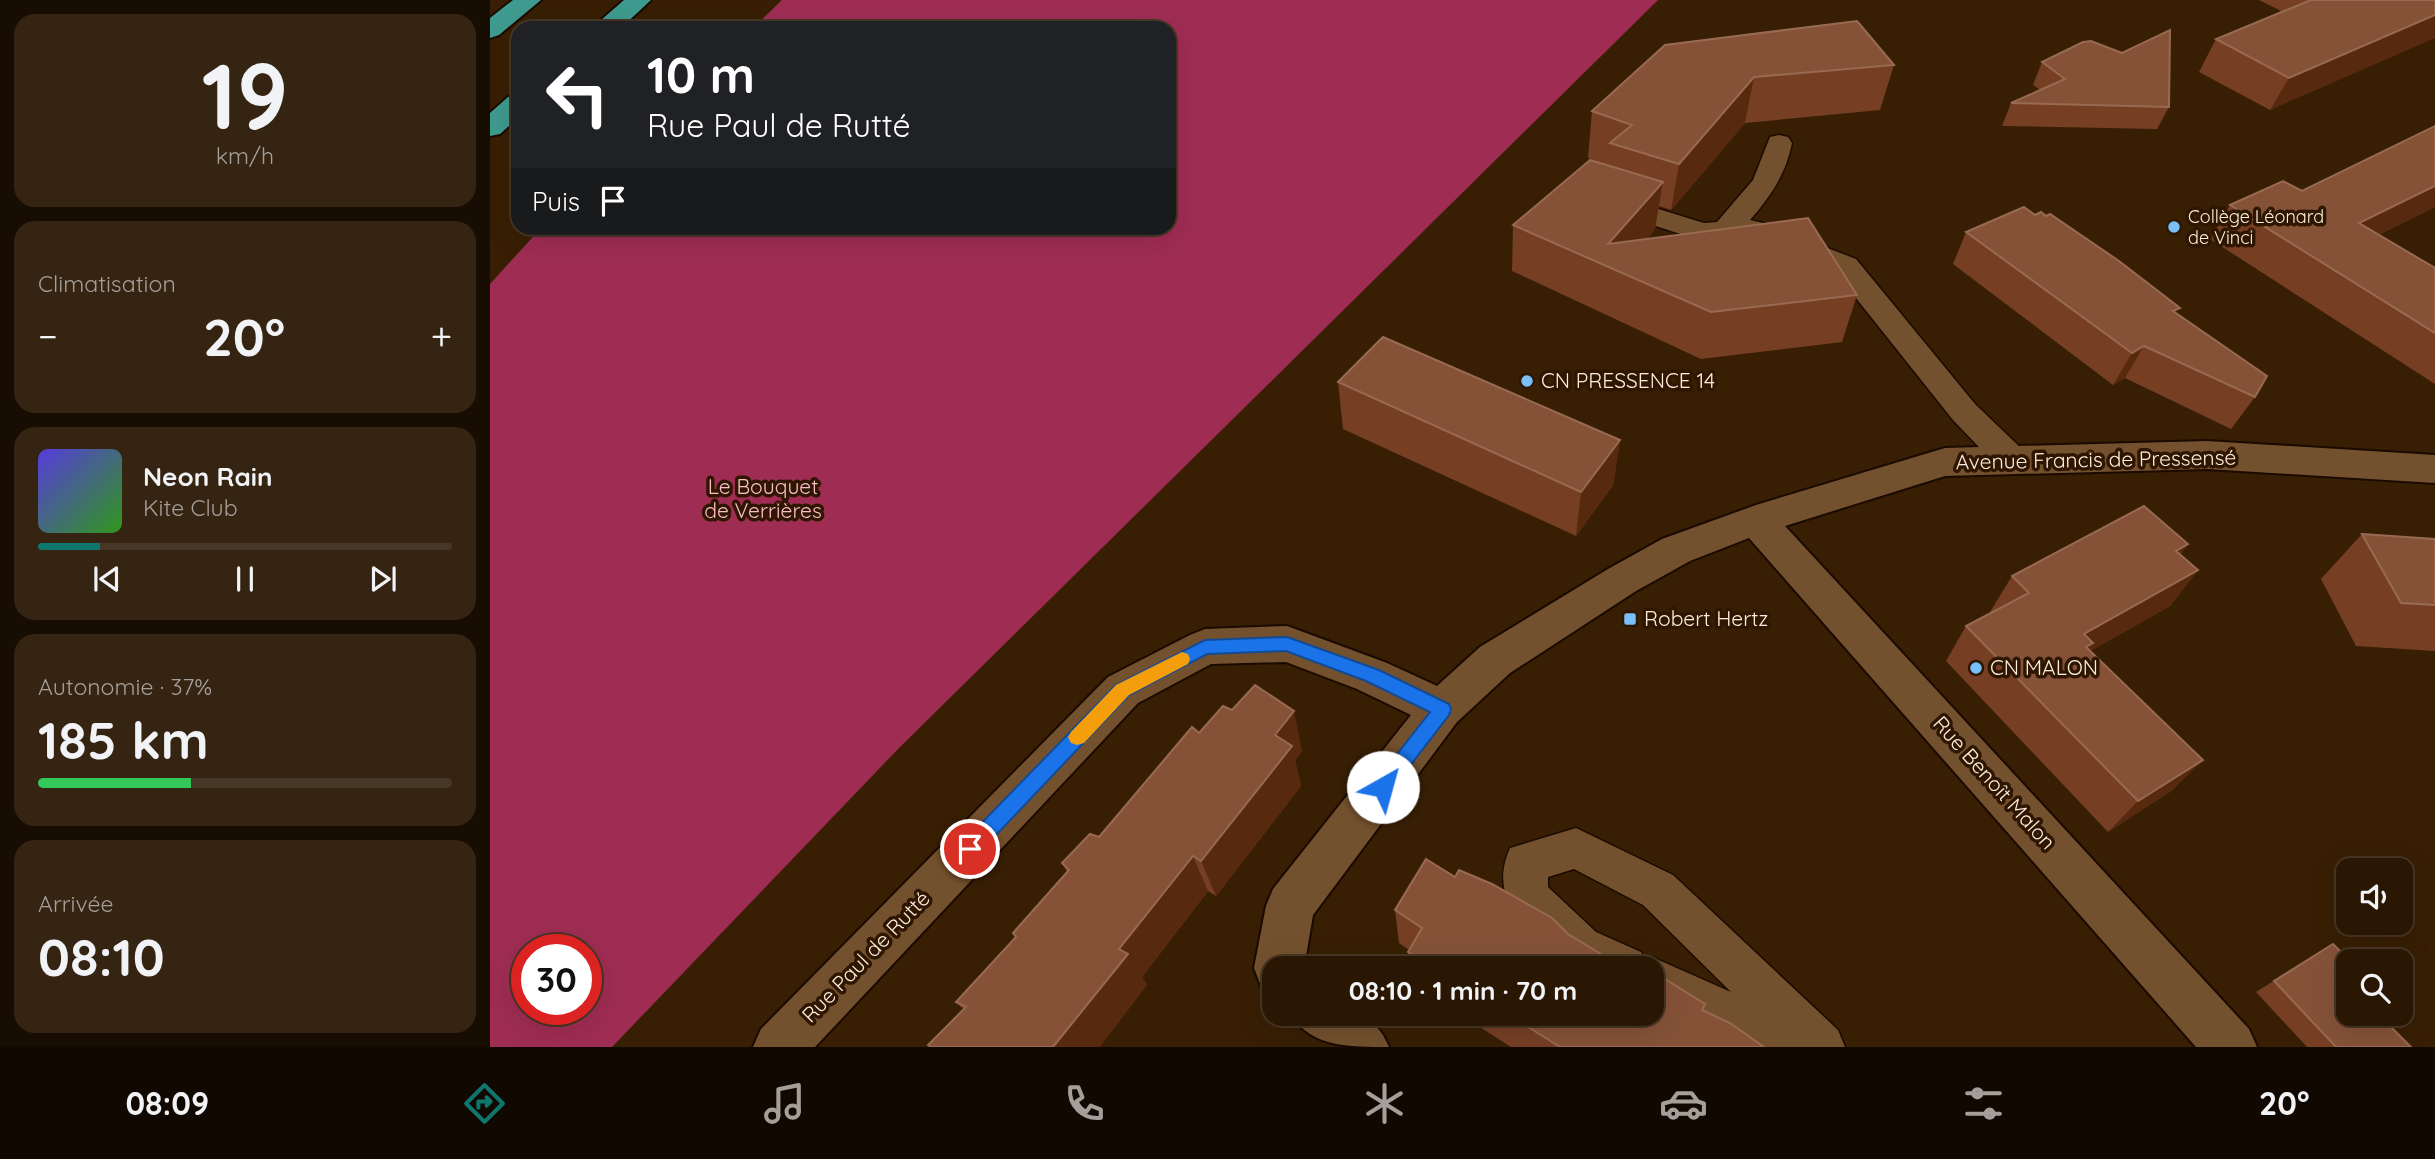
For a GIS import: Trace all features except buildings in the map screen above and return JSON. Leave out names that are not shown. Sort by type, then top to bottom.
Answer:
[{"type":"highway","points":[[490,30],[529,0]]},
{"type":"highway","points":[[614,21],[639,0]]},
{"type":"highway","points":[[490,128],[511,109]]},
{"type":"street","name":"Avenue Francis de Pressensé","points":[[1281,956],[1290,906],[1442,709],[1495,660],[1622,580],[1676,550],[1756,520],[1945,462],[2207,455],[2435,469]]},
{"type":"street","name":"Rue Benoît Malon","points":[[1756,520],[2231,1047]]},
{"type":"street","name":"Rue Paul de Rutté","points":[[779,1047],[1123,690],[1205,647],[1287,644],[1372,676],[1442,709]]},
{"type":"street","points":[[1334,1026],[1363,1047]]},
{"type":"lane","points":[[1726,230],[1766,186],[1776,163],[1779,143]]},
{"type":"lane","points":[[1593,197],[1702,232],[1753,229],[1846,266],[1964,412],[2012,460]]},
{"type":"lane","points":[[1598,956],[1580,948],[1527,897],[1525,863],[1576,848],[1658,890],[1821,1047]]},
{"type":"lane","points":[[1664,985],[1800,1047]]},
{"type":"green space","name":"Le Bouquet de Verrières","points":[[782,0],[1658,0],[899,748],[612,1047],[490,1047],[490,284],[535,235],[1176,235],[1176,21],[760,21]]},
{"type":"slow traffic","points":[[1077,737],[1123,690],[1182,659]]},
{"type":"place","name":"Collège Léonard de Vinci","points":[[2174,227]]},
{"type":"place","name":"CN PRESSENCE 14","points":[[1527,381]]},
{"type":"place","name":"Robert Hertz","points":[[1630,619]]},
{"type":"place","name":"CN MALON","points":[[1976,668]]},
{"type":"route","points":[[970,849],[1123,690],[1205,647],[1287,644],[1372,676],[1442,709],[1383,787]]}]
